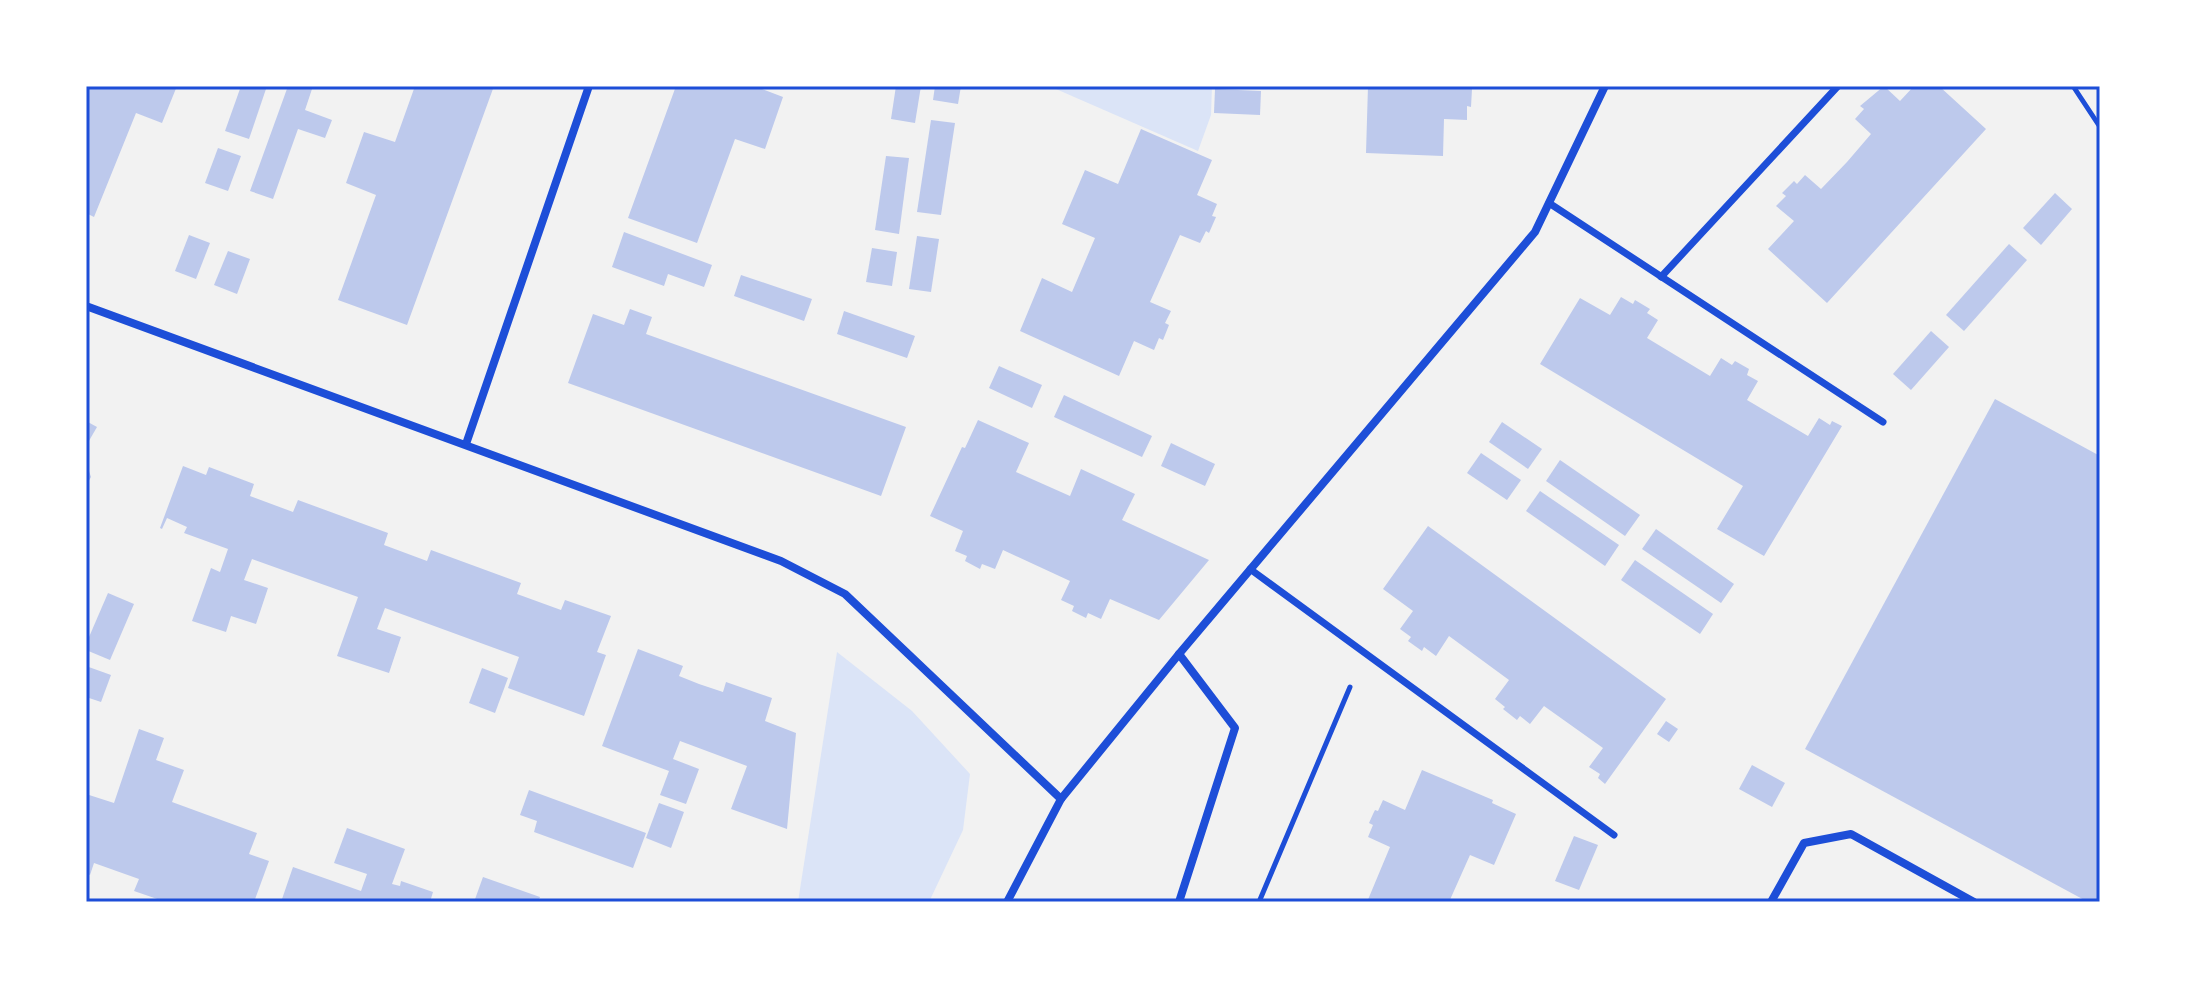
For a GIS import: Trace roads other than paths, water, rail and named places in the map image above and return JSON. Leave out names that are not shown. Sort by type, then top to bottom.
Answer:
[{"type":"street","points":[[466,444],[589,86]]},
{"type":"street","points":[[1007,902],[1061,799],[1250,569],[1535,232],[1605,86]]},
{"type":"street","points":[[1661,277],[1838,86]]},
{"type":"street","points":[[1549,203],[1883,422]]},
{"type":"street","points":[[86,306],[781,561],[845,594],[1061,799]]},
{"type":"street","points":[[1250,569],[1614,835]]},
{"type":"street","points":[[1179,654],[1235,728],[1179,902]]},
{"type":"street","points":[[1771,902],[1804,843],[1851,834],[1974,902]]}]
